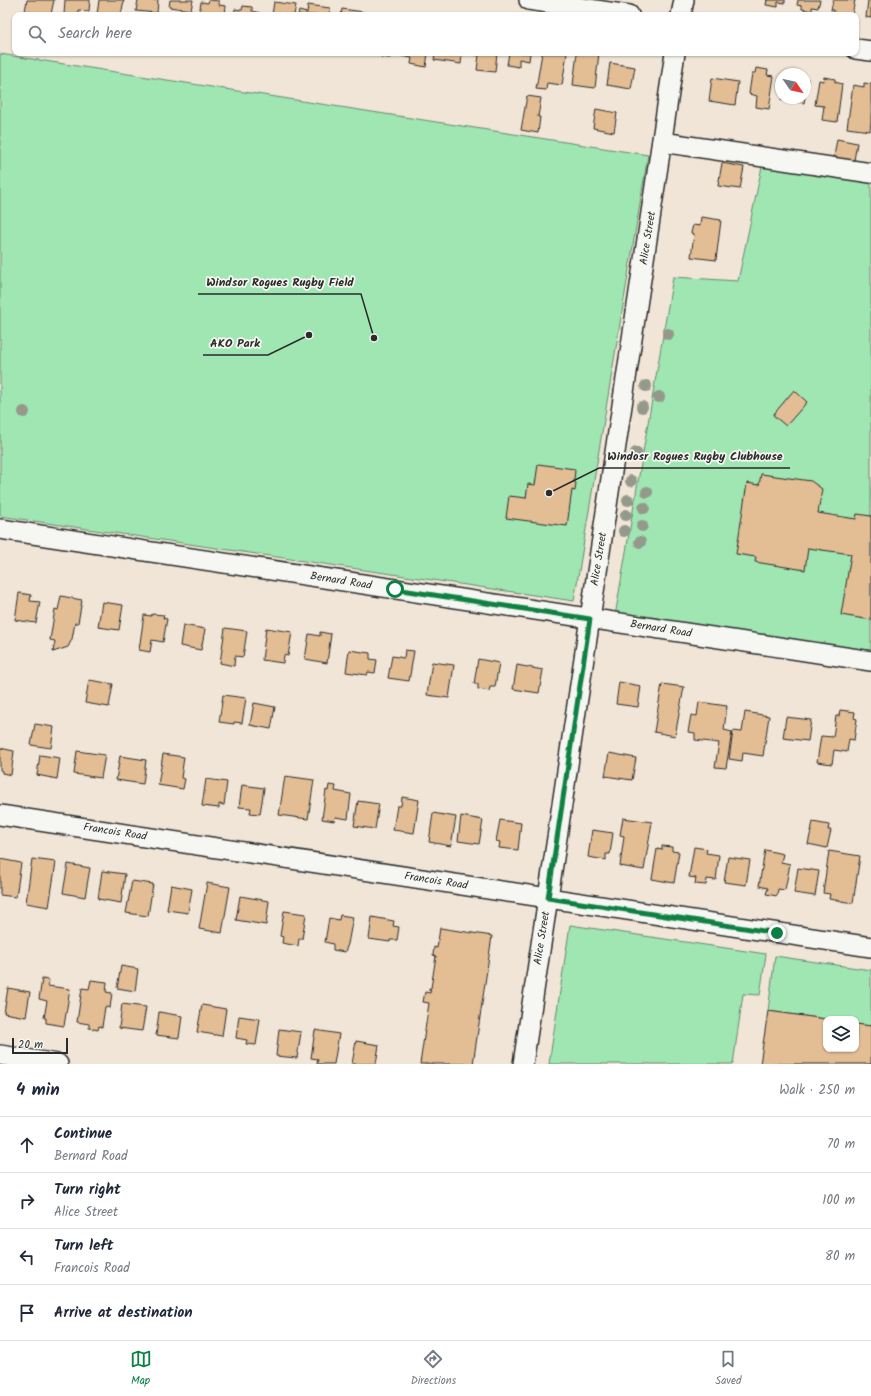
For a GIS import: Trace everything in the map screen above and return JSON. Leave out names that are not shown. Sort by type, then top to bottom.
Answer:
[{"type":"street","points":[[529,0],[609,12]]},
{"type":"street","points":[[682,12],[684,0]]},
{"type":"street","points":[[859,49],[871,51]]},
{"type":"street","name":"Alice Street","points":[[523,1064],[675,56]]},
{"type":"street","points":[[662,142],[871,173]]},
{"type":"street","name":"Bernard Road","points":[[0,529],[871,661]]},
{"type":"street","name":"Francois Road","points":[[0,815],[871,948]]},
{"type":"street","points":[[0,1055],[58,1064]]},
{"type":"green space","points":[[0,54],[648,155],[574,601],[0,516]]},
{"type":"green space","points":[[764,157],[871,172],[871,655],[615,616],[673,277],[738,281]]},
{"type":"green space","points":[[570,925],[766,954],[760,995],[743,994],[733,1064],[549,1064]]},
{"type":"green space","points":[[775,956],[871,970],[871,1026],[859,1024],[859,1016],[823,1016],[823,1019],[768,1011]]},
{"type":"building","points":[[27,0],[54,0],[51,12],[25,11]]},
{"type":"building","points":[[65,0],[90,0],[89,11],[78,10],[78,12],[64,12]]},
{"type":"building","points":[[99,0],[124,0],[122,12],[97,12]]},
{"type":"building","points":[[138,0],[158,0],[157,12],[136,11]]},
{"type":"building","points":[[170,0],[193,0],[191,10],[169,7]]},
{"type":"building","points":[[209,0],[219,1],[219,5],[226,6],[225,12],[199,12],[201,2],[208,3]]},
{"type":"building","points":[[767,0],[785,0],[785,3],[778,2],[778,7],[766,5]]},
{"type":"building","points":[[798,0],[820,0],[818,8],[812,7],[812,11],[802,9],[802,6],[797,5]]},
{"type":"building","points":[[833,0],[855,0],[853,12],[834,12],[834,10],[831,10]]},
{"type":"building","points":[[868,0],[871,0],[871,18],[866,17]]},
{"type":"building","points":[[274,2],[296,5],[295,12],[272,12]]},
{"type":"building","points":[[308,5],[330,8],[329,12],[307,12]]},
{"type":"building","points":[[243,6],[252,7],[252,11],[256,12],[234,12],[235,9],[242,10]]},
{"type":"building","points":[[342,9],[364,12],[342,12]]},
{"type":"building","points":[[381,56],[390,56],[390,58]]},
{"type":"building","points":[[401,56],[428,56],[426,67],[411,64],[412,58]]},
{"type":"building","points":[[435,56],[462,56],[461,64],[434,60]]},
{"type":"building","points":[[479,56],[497,56],[495,72],[477,70]]},
{"type":"building","points":[[508,56],[530,56],[529,61],[519,59],[519,67],[507,65]]},
{"type":"building","points":[[542,56],[567,56],[562,85],[547,83],[546,90],[536,89]]},
{"type":"building","points":[[577,56],[599,56],[595,88],[573,85]]},
{"type":"building","points":[[610,63],[635,67],[631,89],[607,85]]},
{"type":"building","points":[[756,68],[768,70],[767,75],[774,76],[769,109],[756,107],[757,96],[749,94],[752,73],[755,73]]},
{"type":"building","points":[[824,77],[835,79],[835,82],[842,84],[837,122],[822,120],[824,106],[815,105],[819,80],[823,81]]},
{"type":"building","points":[[712,78],[738,82],[735,105],[709,101]]},
{"type":"building","points":[[864,83],[871,84],[870,131],[847,128],[853,85],[864,87]]},
{"type":"building","points":[[527,96],[541,98],[538,117],[540,117],[538,133],[521,130]]},
{"type":"building","points":[[596,109],[617,113],[614,132],[593,128]]},
{"type":"building","points":[[837,139],[857,143],[853,166],[833,163]]},
{"type":"building","points":[[722,163],[744,167],[740,189],[718,186]]},
{"type":"building","points":[[701,217],[721,220],[716,260],[691,257],[694,234],[691,233],[693,225],[700,226]]},
{"type":"building","points":[[794,390],[807,402],[786,426],[773,415]]},
{"type":"building","points":[[538,464],[575,469],[575,491],[572,490],[567,526],[506,518],[509,496],[526,498],[528,484],[535,485]]},
{"type":"building","points":[[761,474],[811,481],[822,489],[818,513],[856,519],[857,514],[871,516],[871,620],[841,615],[851,554],[808,548],[805,570],[755,562],[756,557],[736,554],[747,483],[759,485]]},
{"type":"building","points":[[19,593],[31,595],[30,601],[40,602],[36,623],[15,620]]},
{"type":"building","points":[[61,596],[82,600],[78,623],[75,623],[72,639],[68,647],[53,652],[55,641],[50,640],[55,609],[58,610]]},
{"type":"building","points":[[102,602],[123,605],[119,630],[98,627]]},
{"type":"building","points":[[152,614],[164,615],[163,618],[167,619],[163,642],[152,640],[150,652],[139,650],[144,615],[151,616]]},
{"type":"building","points":[[183,625],[205,629],[201,650],[180,646]]},
{"type":"building","points":[[225,628],[247,631],[243,657],[235,656],[234,666],[220,663]]},
{"type":"building","points":[[266,628],[292,632],[288,656],[284,655],[283,663],[262,660]]},
{"type":"building","points":[[320,632],[331,634],[327,663],[305,659],[309,634],[320,636]]},
{"type":"building","points":[[349,650],[370,653],[370,659],[377,660],[375,673],[368,672],[367,675],[346,672]]},
{"type":"building","points":[[405,650],[414,651],[409,681],[388,678],[392,656],[404,658]]},
{"type":"building","points":[[478,659],[499,663],[495,687],[490,687],[489,691],[478,689],[478,684],[474,684]]},
{"type":"building","points":[[432,662],[454,665],[449,698],[427,695]]},
{"type":"building","points":[[517,665],[543,670],[539,693],[513,689]]},
{"type":"building","points":[[89,680],[113,684],[109,707],[85,703]]},
{"type":"building","points":[[619,682],[641,686],[638,707],[616,704]]},
{"type":"building","points":[[662,684],[684,687],[675,736],[654,732]]},
{"type":"building","points":[[223,695],[246,698],[242,723],[234,722],[234,724],[219,722]]},
{"type":"building","points":[[699,702],[727,706],[724,730],[732,732],[726,768],[715,767],[719,743],[695,740],[695,733],[688,732],[691,715],[697,716]]},
{"type":"building","points":[[254,703],[275,707],[271,729],[250,725]]},
{"type":"building","points":[[840,710],[855,712],[854,718],[857,719],[854,740],[849,739],[847,752],[834,750],[832,764],[817,762],[821,736],[833,737],[836,716],[839,716]]},
{"type":"building","points":[[745,712],[769,716],[763,756],[743,753],[742,761],[729,759],[733,731],[742,732]]},
{"type":"building","points":[[786,717],[811,720],[808,741],[783,738]]},
{"type":"building","points":[[35,724],[54,727],[51,748],[31,745]]},
{"type":"building","points":[[0,748],[14,751],[11,775],[2,773],[0,770]]},
{"type":"building","points":[[77,751],[105,755],[101,778],[74,774]]},
{"type":"building","points":[[609,753],[636,758],[632,780],[605,776]]},
{"type":"building","points":[[163,754],[184,757],[181,778],[185,779],[183,789],[158,785]]},
{"type":"building","points":[[40,755],[60,758],[57,779],[37,775]]},
{"type":"building","points":[[120,756],[146,760],[143,784],[116,780]]},
{"type":"building","points":[[285,776],[314,780],[308,819],[279,815]]},
{"type":"building","points":[[206,779],[227,782],[224,805],[219,804],[219,808],[202,806]]},
{"type":"building","points":[[242,785],[264,788],[260,814],[250,813],[251,808],[239,807]]},
{"type":"building","points":[[329,785],[336,786],[335,791],[351,794],[348,819],[335,817],[334,821],[322,819],[326,790],[328,791]]},
{"type":"building","points":[[402,797],[419,800],[414,833],[393,830],[397,806],[401,806]]},
{"type":"building","points":[[358,801],[379,804],[375,829],[354,826]]},
{"type":"building","points":[[433,813],[456,817],[451,846],[429,842]]},
{"type":"building","points":[[461,816],[483,820],[479,844],[458,841]]},
{"type":"building","points":[[623,818],[652,822],[644,870],[620,866],[624,836],[620,835]]},
{"type":"building","points":[[500,820],[521,823],[518,850],[499,848],[500,842],[496,841]]},
{"type":"building","points":[[813,822],[829,825],[828,830],[831,830],[827,848],[808,844]]},
{"type":"building","points":[[592,830],[613,833],[610,854],[606,854],[606,860],[588,857]]},
{"type":"building","points":[[662,846],[672,847],[672,851],[679,852],[674,883],[652,879],[657,849],[662,850]]},
{"type":"building","points":[[694,847],[707,849],[706,853],[719,855],[716,880],[707,879],[706,885],[695,884],[696,878],[689,877]]},
{"type":"building","points":[[765,850],[783,854],[781,862],[790,864],[785,890],[778,889],[777,896],[766,894],[768,888],[759,886]]},
{"type":"building","points":[[829,851],[860,856],[853,903],[829,899],[830,894],[823,893]]},
{"type":"building","points":[[728,857],[750,860],[746,885],[724,882]]},
{"type":"building","points":[[0,859],[21,863],[16,897],[0,895]]},
{"type":"building","points":[[32,859],[56,862],[49,907],[26,903]]},
{"type":"building","points":[[68,864],[90,868],[85,897],[63,893]]},
{"type":"building","points":[[798,868],[819,871],[815,896],[794,893]]},
{"type":"building","points":[[102,871],[125,874],[121,903],[98,899]]},
{"type":"building","points":[[132,881],[153,884],[148,916],[126,913]]},
{"type":"building","points":[[207,883],[230,887],[222,933],[199,929]]},
{"type":"building","points":[[171,885],[192,889],[188,913],[167,910]]},
{"type":"building","points":[[240,896],[269,901],[266,925],[236,920]]},
{"type":"building","points":[[284,911],[306,914],[302,939],[299,939],[298,946],[282,943],[283,937],[280,936]]},
{"type":"building","points":[[340,915],[353,917],[345,952],[333,950],[333,944],[325,942],[329,918],[339,920]]},
{"type":"building","points":[[372,917],[394,921],[393,926],[399,927],[397,940],[390,940],[390,942],[369,939]]},
{"type":"building","points":[[440,928],[492,936],[473,1064],[420,1064],[429,1003],[423,1002],[425,992],[430,993],[431,990],[429,990],[429,988],[431,988],[436,956],[433,955],[434,947],[437,948]]},
{"type":"building","points":[[121,966],[138,969],[135,991],[117,988]]},
{"type":"building","points":[[42,979],[49,980],[48,986],[70,989],[64,1026],[46,1023],[46,1018],[44,1018],[47,1001],[39,999]]},
{"type":"building","points":[[91,980],[107,982],[106,992],[112,993],[110,1008],[105,1007],[102,1027],[99,1026],[98,1030],[89,1028],[89,1024],[77,1022],[82,988],[89,989]]},
{"type":"building","points":[[8,988],[30,992],[26,1017],[4,1013]]},
{"type":"building","points":[[122,1004],[146,1007],[142,1031],[119,1028]]},
{"type":"building","points":[[202,1005],[226,1009],[222,1036],[197,1032]]},
{"type":"building","points":[[768,1011],[823,1019],[823,1052],[859,1052],[859,1024],[871,1026],[871,1064],[760,1064]]},
{"type":"building","points":[[159,1012],[182,1016],[179,1038],[156,1035]]},
{"type":"building","points":[[239,1016],[260,1019],[256,1045],[246,1044],[247,1040],[236,1038]]},
{"type":"building","points":[[279,1029],[301,1032],[297,1058],[276,1056]]},
{"type":"building","points":[[315,1030],[339,1034],[334,1064],[317,1064],[318,1059],[311,1058]]},
{"type":"building","points":[[356,1041],[379,1045],[376,1064],[352,1064]]},
{"type":"place","name":"AKO Park","points":[[309,335]]},
{"type":"place","name":"Windsor Rogues Rugby Field","points":[[374,338]]},
{"type":"place","name":"Windosr Rogues Rugby Clubhouse","points":[[549,493]]},
{"type":"route","points":[[395,589],[590,619],[548,898],[777,933]]}]
